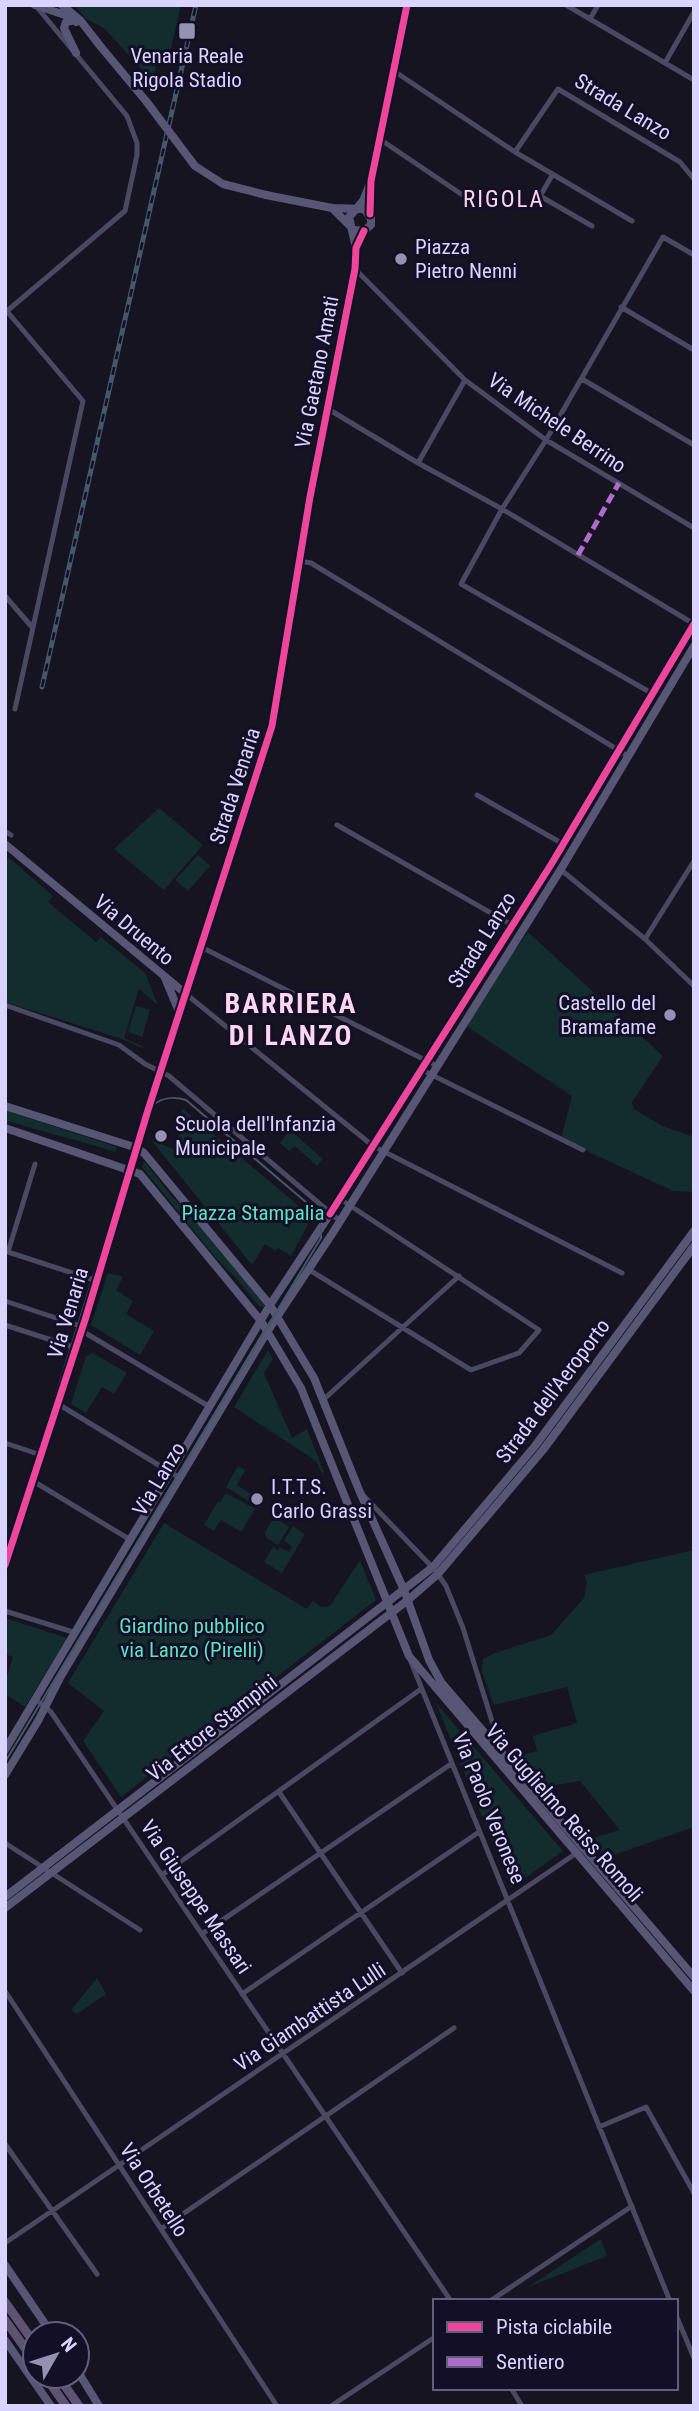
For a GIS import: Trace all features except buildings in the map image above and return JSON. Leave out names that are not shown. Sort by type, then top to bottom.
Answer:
[{"type":"main road","points":[[5,2302],[21,2324]]},
{"type":"main road","points":[[5,2320],[21,2342]]},
{"type":"main road","points":[[55,2390],[66,2406]]},
{"type":"main road","points":[[68,2390],[79,2406]]},
{"type":"street","points":[[62,5],[72,12],[146,101],[195,166],[223,184],[332,208],[363,209],[370,214]]},
{"type":"street","points":[[372,181],[349,217],[350,227],[357,232],[364,231],[371,225],[372,181],[407,5]]},
{"type":"street","points":[[566,5],[694,80]]},
{"type":"street","points":[[590,19],[598,5]]},
{"type":"street","points":[[35,6],[65,15],[84,28]]},
{"type":"street","points":[[15,709],[83,401],[6,310],[125,211],[137,155],[137,143],[127,116],[35,6]]},
{"type":"street","points":[[665,63],[694,12]]},
{"type":"street","points":[[75,20],[66,22],[64,28],[76,53]]},
{"type":"street","points":[[394,71],[515,152],[632,221]]},
{"type":"street","name":"Strada Lanzo","points":[[515,152],[558,89],[680,162],[694,179]]},
{"type":"street","points":[[381,140],[470,200]]},
{"type":"street","points":[[552,174],[540,196],[592,226]]},
{"type":"street","name":"Via Gaetano Amati","points":[[309,503],[355,269],[356,248],[350,227],[332,208]]},
{"type":"street","name":"Via Gaetano Amati","points":[[356,248],[364,231]]},
{"type":"street","points":[[662,699],[461,584],[502,509],[546,440],[663,237],[694,255]]},
{"type":"street","name":"Via Michele Berrino","points":[[355,269],[465,380],[546,440],[694,528]]},
{"type":"street","points":[[621,307],[694,350]]},
{"type":"street","points":[[582,379],[694,445]]},
{"type":"street","points":[[418,463],[465,380]]},
{"type":"street","points":[[328,409],[694,624]]},
{"type":"street","name":"Strada Venaria","points":[[161,1071],[272,726],[309,503]]},
{"type":"street","points":[[299,561],[311,563],[624,754]]},
{"type":"street","points":[[5,596],[32,627]]},
{"type":"street","name":"Strada Lanzo","points":[[349,1206],[561,869],[624,754],[653,694],[694,624]]},
{"type":"street","name":"Strada Lanzo","points":[[330,1214],[563,844],[662,699],[694,646]]},
{"type":"street","points":[[477,795],[563,844]]},
{"type":"street","name":"Strada Lanzo","points":[[337,825],[512,925]]},
{"type":"street","name":"Via Druento","points":[[5,845],[373,1146]]},
{"type":"street","points":[[645,939],[694,861]]},
{"type":"street","points":[[552,863],[645,939],[694,986]]},
{"type":"street","points":[[201,947],[583,1150]]},
{"type":"street","points":[[164,977],[180,1014]]},
{"type":"street","points":[[5,1004],[119,1045],[145,1064],[161,1071],[189,1091],[340,1221]]},
{"type":"street","name":"Via Venaria","points":[[5,1565],[82,1329],[161,1071]]},
{"type":"street","points":[[5,1106],[136,1148],[149,1157],[270,1305],[314,1378],[359,1490],[408,1600]]},
{"type":"street","points":[[5,1128],[139,1174],[261,1321],[267,1332]]},
{"type":"street","points":[[373,1146],[622,1273]]},
{"type":"street","points":[[35,1164],[7,1251],[97,1281]]},
{"type":"street","points":[[308,1269],[471,1370],[519,1353],[539,1330],[340,1199]]},
{"type":"street","name":"Via Lanzo","points":[[5,1775],[46,1707],[61,1676],[267,1332],[349,1206]]},
{"type":"street","name":"Via Lanzo","points":[[5,1749],[129,1539],[211,1408],[270,1305],[330,1214]]},
{"type":"street","name":"Strada dell'Aeroporto","points":[[435,1570],[535,1446],[694,1231]]},
{"type":"street","name":"Strada dell'Aeroporto","points":[[435,1570],[543,1450],[694,1246]]},
{"type":"street","points":[[323,1400],[459,1276]]},
{"type":"street","points":[[5,1301],[82,1329],[211,1408]]},
{"type":"street","name":"Via Venaria","points":[[5,1325],[76,1348]]},
{"type":"street","name":"Via Paolo Veronese","points":[[267,1332],[301,1388],[669,2299]]},
{"type":"street","points":[[58,1404],[180,1478]]},
{"type":"street","points":[[5,1443],[41,1455]]},
{"type":"street","points":[[33,1481],[129,1539]]},
{"type":"street","points":[[359,1490],[435,1570],[451,1597],[502,1753]]},
{"type":"street","name":"Via Ettore Stampini","points":[[5,1908],[48,1870],[389,1608],[404,1590],[435,1570]]},
{"type":"street","name":"Via Ettore Stampini","points":[[389,1608],[408,1600],[435,1570]]},
{"type":"street","name":"Via Guglielmo Reiss Romoli","points":[[408,1600],[429,1660],[441,1682],[502,1753],[694,1991]]},
{"type":"street","points":[[5,1611],[73,1632]]},
{"type":"street","name":"Via Guglielmo Reiss Romoli","points":[[409,1656],[694,1977]]},
{"type":"street","points":[[162,1875],[421,1689]]},
{"type":"street","name":"Via Giuseppe Massari","points":[[35,1699],[46,1707],[121,1815],[450,2299]]},
{"type":"street","points":[[202,1934],[451,1764]]},
{"type":"street","points":[[279,1792],[402,1973]]},
{"type":"street","points":[[242,1994],[479,1832]]},
{"type":"street","points":[[5,1843],[141,1930]]},
{"type":"street","name":"Via Giambattista Lulli","points":[[5,2243],[580,1851]]},
{"type":"street","name":"Via Ettore Stampini","points":[[5,1897],[48,1870]]},
{"type":"street","name":"Via Orbetello","points":[[5,1991],[277,2406]]},
{"type":"street","points":[[161,2229],[454,2028]]},
{"type":"street","points":[[599,2127],[646,2106],[694,2193]]},
{"type":"street","points":[[5,2144],[97,2274]]},
{"type":"street","points":[[493,2299],[632,2206]]},
{"type":"street","points":[[5,2265],[42,2320]]},
{"type":"street","points":[[678,2320],[694,2358]]},
{"type":"street","points":[[331,2406],[433,2338]]},
{"type":"street","points":[[5,2340],[51,2406]]},
{"type":"street","points":[[90,2390],[100,2406]]},
{"type":"street","points":[[512,2390],[523,2406]]},
{"type":"green space","points":[[75,5],[181,5],[170,53],[159,51],[154,75],[161,85],[155,84],[105,29],[85,18]]},
{"type":"green space","points":[[159,808],[203,845],[164,890],[114,849]]},
{"type":"green space","points":[[198,855],[210,866],[188,891],[175,880]]},
{"type":"green space","points":[[8,857],[53,896],[48,902],[96,942],[101,937],[145,973],[158,1005],[139,989],[124,1038],[142,1048],[122,1039],[5,1002],[5,869]]},
{"type":"green space","points":[[528,932],[663,1056],[632,1102],[634,1109],[662,1126],[694,1137],[694,1192],[673,1191],[561,1139],[572,1096],[463,1024]]},
{"type":"green space","points":[[136,1006],[150,1010],[142,1037],[128,1032]]},
{"type":"green space","name":"Piazza Stampalia","points":[[182,1108],[312,1217],[291,1256],[265,1244],[252,1265],[152,1141],[174,1149],[184,1123],[181,1120]]},
{"type":"green space","points":[[5,1110],[117,1147],[115,1152],[5,1120]]},
{"type":"green space","points":[[290,1130],[323,1159],[317,1166],[295,1146],[289,1151],[280,1143]]},
{"type":"green space","points":[[144,1161],[260,1297],[264,1307],[259,1306],[215,1257],[142,1167]]},
{"type":"green space","points":[[108,1273],[123,1277],[116,1290],[133,1301],[126,1314],[154,1331],[140,1355],[91,1325]]},
{"type":"green space","points":[[268,1350],[273,1359],[264,1373],[292,1438],[307,1429],[324,1472],[322,1474],[316,1461],[234,1407]]},
{"type":"green space","points":[[93,1353],[127,1373],[114,1394],[102,1387],[86,1413],[71,1404],[86,1356]]},
{"type":"green space","points":[[238,1466],[245,1470],[237,1485],[260,1500],[257,1506],[226,1487]]},
{"type":"green space","points":[[226,1493],[255,1509],[241,1532],[221,1520],[214,1531],[204,1525]]},
{"type":"green space","points":[[277,1519],[289,1527],[278,1545],[266,1538],[265,1532],[271,1522]]},
{"type":"green space","name":"Giardino pubblico via Lanzo (Pirelli)","points":[[164,1523],[307,1609],[313,1601],[321,1607],[330,1606],[360,1560],[376,1600],[121,1797],[83,1741],[104,1711],[68,1683]]},
{"type":"green space","points":[[293,1526],[305,1534],[282,1573],[264,1562],[273,1547],[289,1552],[292,1546],[284,1541]]},
{"type":"green space","points":[[694,1550],[694,1827],[605,1858],[590,1839],[620,1830],[580,1781],[544,1787],[516,1757],[537,1751],[533,1736],[577,1723],[567,1687],[494,1705],[482,1672],[483,1659],[551,1635],[584,1598],[587,1582],[584,1575]]},
{"type":"green space","points":[[5,1618],[67,1638],[25,1707],[5,1694],[6,1679],[13,1657],[5,1654]]},
{"type":"green space","points":[[436,1703],[563,1851],[511,1888]]},
{"type":"green space","points":[[97,1978],[106,1994],[77,2014],[71,2010]]},
{"type":"green space","points":[[601,2239],[607,2256],[528,2287]]},
{"type":"tram line","points":[[5,1556],[143,1119],[161,1100],[186,1100],[314,1209],[321,1223],[321,1238],[5,1762]]},
{"type":"railway","points":[[42,687],[196,5]]},
{"type":"marked path","points":[[578,555],[619,483]]},
{"type":"cycle path","points":[[370,214],[371,181],[407,5]]},
{"type":"cycle path","points":[[5,1565],[272,726],[310,497],[355,269],[356,248],[364,231]]},
{"type":"cycle path","points":[[330,1214],[552,863],[694,624]]},
{"type":"place","name":"Venaria Reale Rigola Stadio","points":[[187,31]]},
{"type":"place","name":"Piazza Pietro Nenni","points":[[401,259]]},
{"type":"place","name":"Castello del Bramafame","points":[[670,1015]]},
{"type":"place","name":"Scuola dell'Infanzia Municipale","points":[[161,1136]]},
{"type":"place","name":"I.T.T.S. Carlo Grassi","points":[[257,1499]]},
{"type":"district","name":"RIGOLA","points":[[504,199]]},
{"type":"district","name":"BARRIERA DI LANZO","points":[[291,1019]]}]
